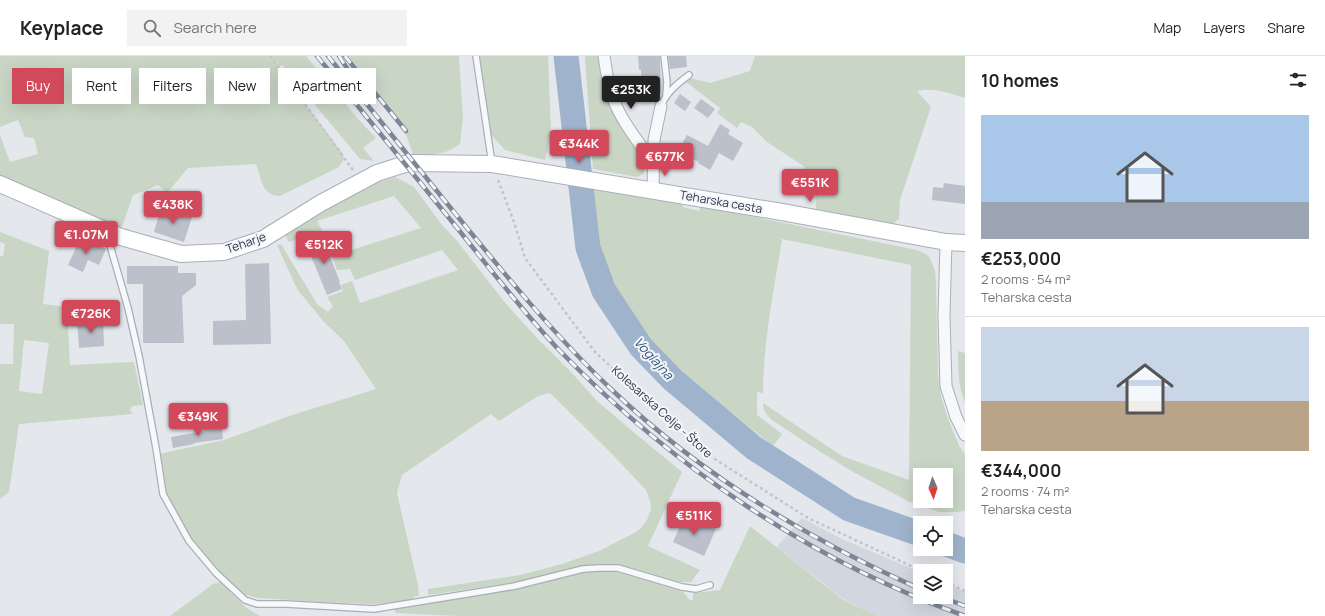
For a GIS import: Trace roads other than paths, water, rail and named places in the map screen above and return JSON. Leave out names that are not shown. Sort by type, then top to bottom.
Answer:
[{"type":"street","points":[[604,56],[612,96],[624,120],[654,163]]},
{"type":"street","points":[[653,190],[654,140],[663,101]]},
{"type":"street","name":"Teharje","points":[[0,184],[121,237],[180,254],[224,252],[263,240],[321,202],[377,173],[405,164],[492,164],[619,185]]},
{"type":"street","name":"Teharska cesta","points":[[619,185],[946,242],[965,243]]},
{"type":"street","points":[[946,242],[944,316],[946,386],[956,416],[965,435]]},
{"type":"lane","points":[[476,56],[492,164]]},
{"type":"lane","points":[[663,101],[667,82],[664,56]]},
{"type":"lane","points":[[663,101],[677,83],[689,75]]},
{"type":"lane","points":[[106,230],[128,308],[155,441],[163,494],[189,541],[216,573],[245,600],[257,604],[374,608],[515,586],[582,569],[599,568],[618,568],[682,587],[696,589],[710,585]]},
{"type":"waterway","name":"Voglajna","points":[[566,56],[588,248],[604,291],[641,347],[673,380],[754,448],[849,509],[913,532]]},
{"type":"waterway","name":"Voglajna","points":[[953,547],[965,551]]},
{"type":"railway","points":[[317,56],[533,321],[559,350],[603,393],[649,433],[697,471],[747,506],[799,539],[853,568],[908,594],[965,616]]},
{"type":"railway","points":[[328,56],[525,298],[567,345],[611,389],[682,450],[757,502],[837,549],[913,586]]},
{"type":"railway","points":[[339,56],[347,68]]},
{"type":"railway","points":[[345,56],[406,131]]},
{"type":"railway","points":[[953,602],[965,606]]}]
